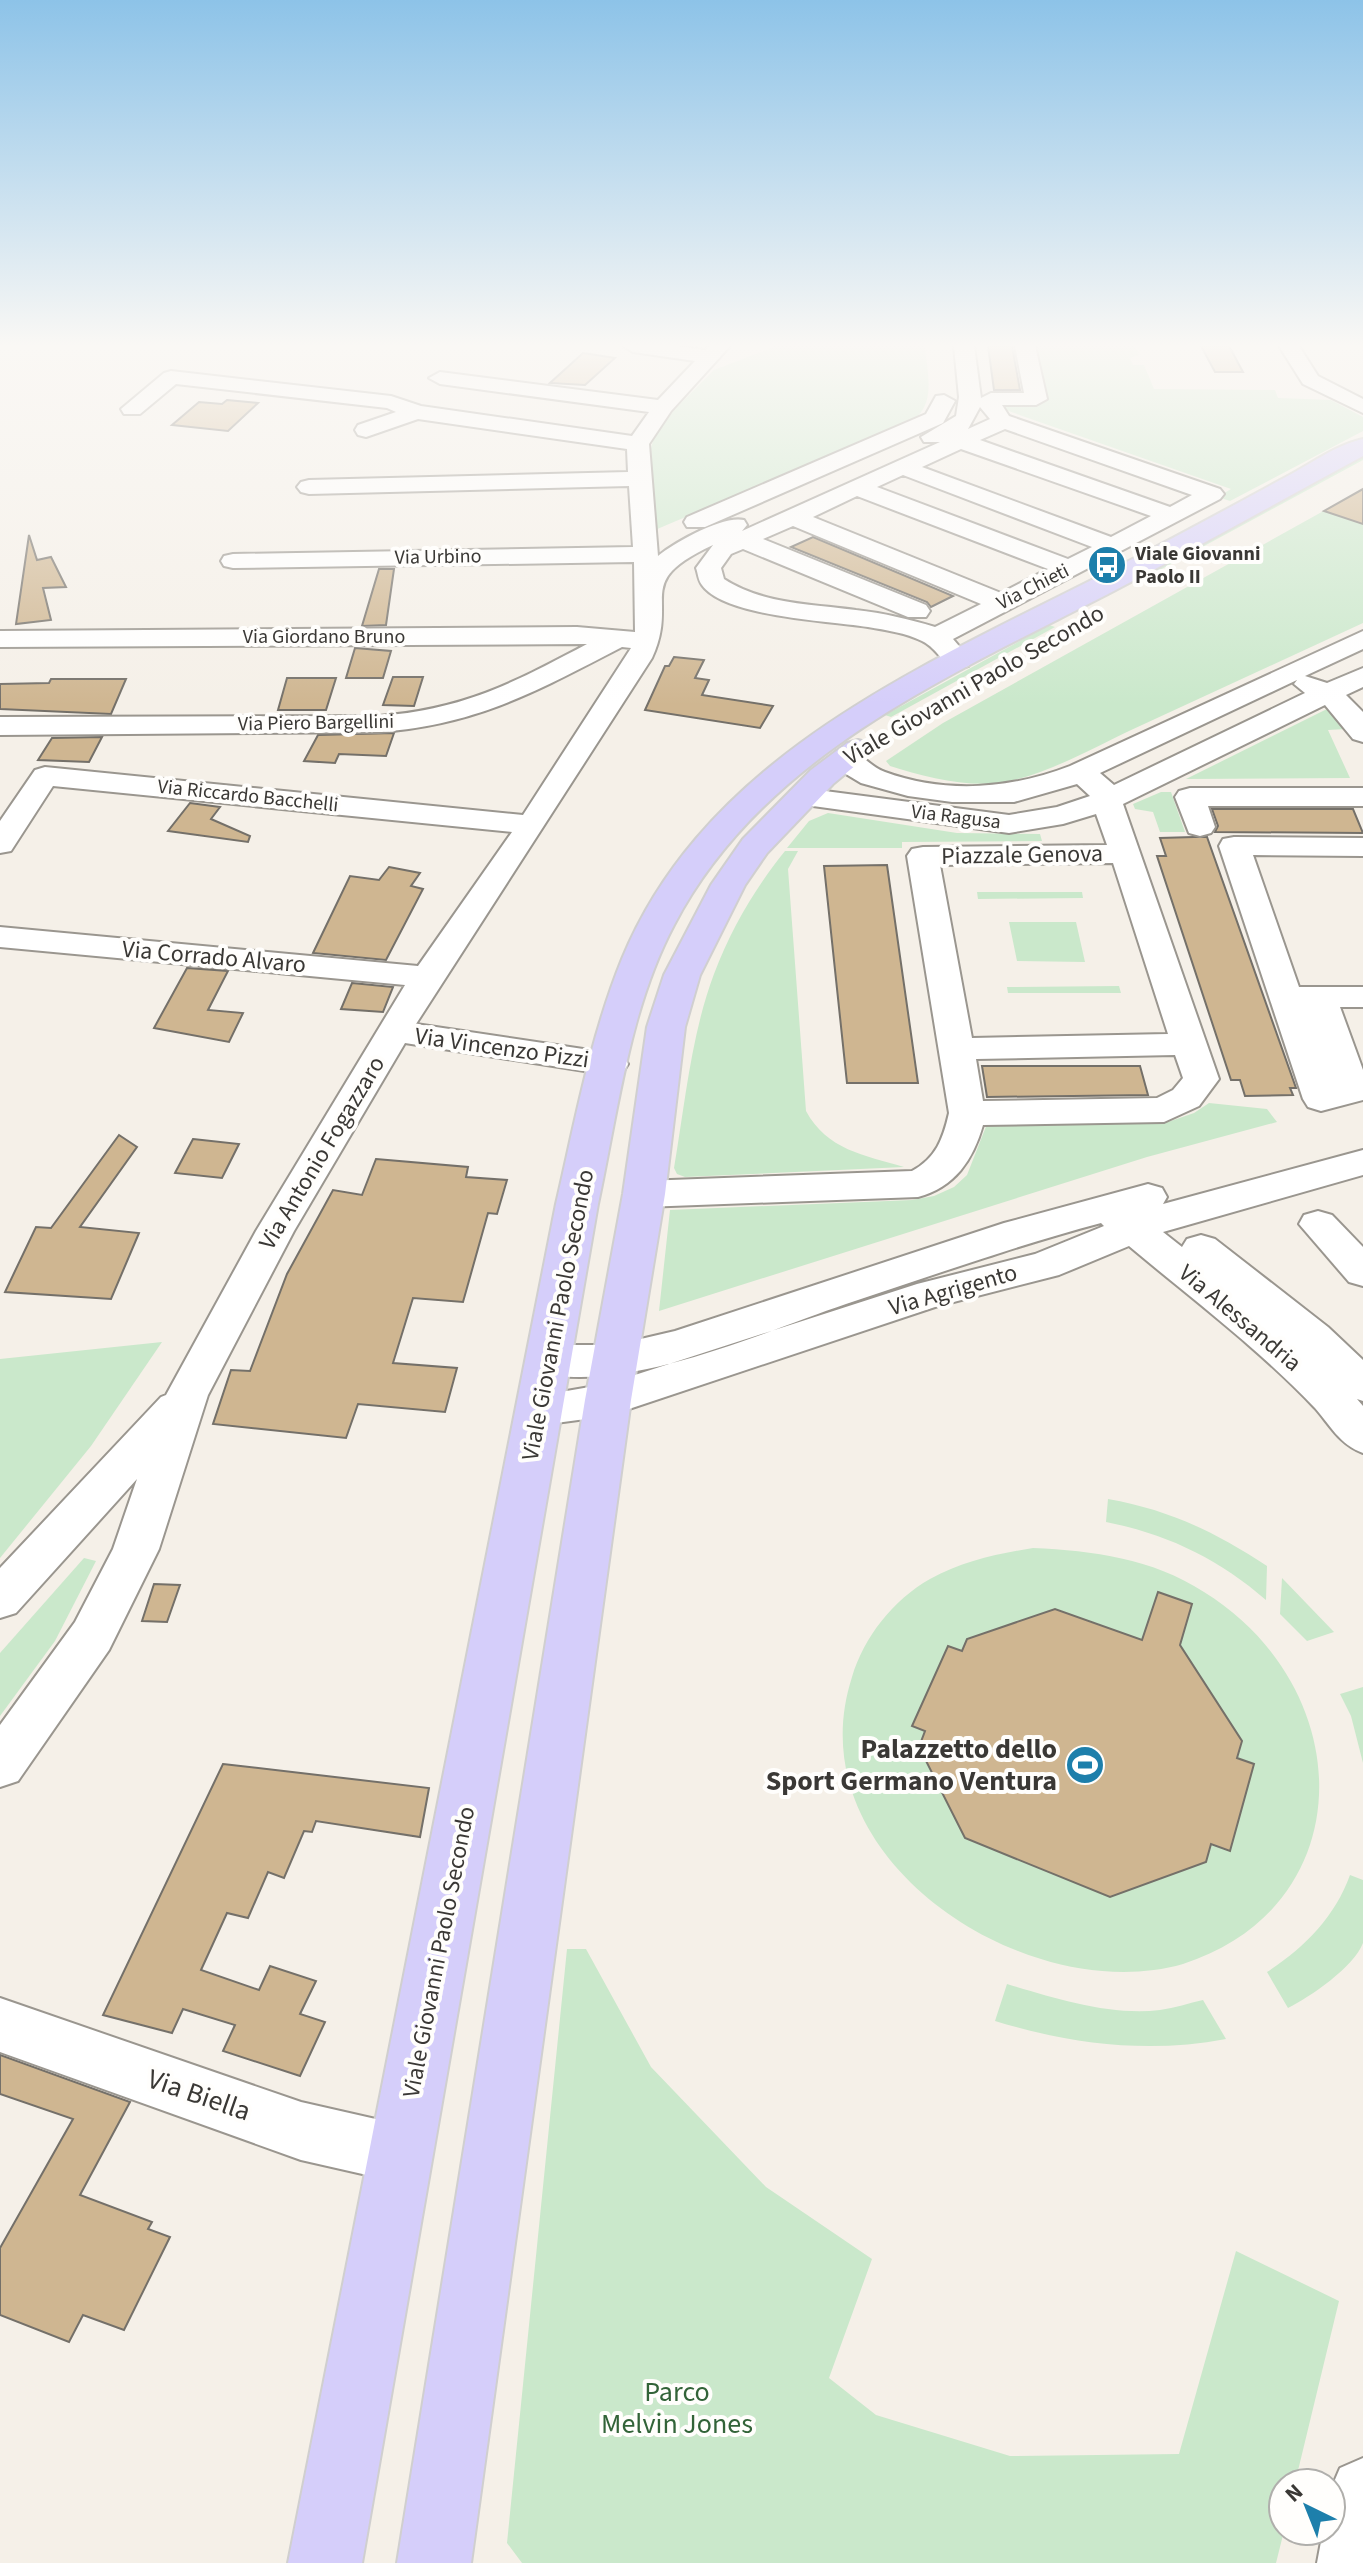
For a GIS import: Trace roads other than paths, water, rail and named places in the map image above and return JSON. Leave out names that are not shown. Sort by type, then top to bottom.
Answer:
[{"type":"main road","name":"Viale Giovanni Paolo Secondo","points":[[325,2563],[577,1204],[636,971],[657,924],[683,880],[743,807],[794,762],[865,712],[1326,466]]},
{"type":"main road","name":"Viale Giovanni Paolo Secondo","points":[[434,2563],[612,1380],[644,1194],[666,1027],[682,975],[728,885],[755,846],[802,797],[847,757],[938,701],[1363,466]]},
{"type":"street","name":"Via Antonio Fogazzaro","points":[[0,1765],[92,1636],[136,1549],[187,1395],[275,1231],[427,977],[532,825],[639,658],[631,640],[650,617],[639,466]]},
{"type":"street","points":[[643,549],[825,466]]},
{"type":"street","points":[[840,466],[1069,568]]},
{"type":"street","points":[[894,466],[763,526],[722,549],[709,560],[708,571],[714,584],[735,598],[764,606],[946,632]]},
{"type":"street","points":[[647,593],[656,570],[679,551],[763,526],[864,479],[905,466]]},
{"type":"street","points":[[1060,466],[1171,515]]},
{"type":"street","name":"Via Chieti","points":[[946,632],[1212,494],[1109,466]]},
{"type":"street","points":[[902,467],[1113,546]]},
{"type":"street","points":[[309,487],[639,479]]},
{"type":"street","points":[[725,509],[763,526],[946,632],[958,660]]},
{"type":"street","points":[[763,526],[1002,603]]},
{"type":"street","name":"Via Urbino","points":[[233,561],[643,549]]},
{"type":"street","name":"Via Giordano Bruno","points":[[0,639],[577,635],[631,640]]},
{"type":"street","name":"Via Ragusa","points":[[847,757],[859,771],[879,781],[909,787],[1000,795],[1037,789],[1080,772],[1363,639]]},
{"type":"street","name":"Via Piero Bargellini","points":[[0,726],[379,724],[419,720],[463,712],[631,640]]},
{"type":"street","points":[[1307,665],[1353,683]]},
{"type":"street","points":[[1307,665],[1353,683]]},
{"type":"street","points":[[1353,683],[1351,710],[1363,733]]},
{"type":"street","name":"Via Ragusa","points":[[802,797],[1009,824],[1063,815],[1107,800],[1353,683]]},
{"type":"street","points":[[1080,772],[1101,788],[1107,800]]},
{"type":"street","name":"Via Riccardo Bacchelli","points":[[0,844],[45,776],[532,825]]},
{"type":"street","points":[[1200,827],[1190,797],[1363,797]]},
{"type":"street","name":"Piazzale Genova","points":[[967,1113],[1164,1110],[1186,1098],[1201,1079],[1107,800]]},
{"type":"street","points":[[1363,847],[1234,846],[1303,997],[1363,997]]},
{"type":"street","name":"Piazzale Genova","points":[[644,1194],[918,1184],[936,1177],[949,1164],[962,1138],[967,1113],[923,856],[1124,854]]},
{"type":"street","name":"Via Corrado Alvaro","points":[[0,937],[427,977]]},
{"type":"street","name":"Via Vincenzo Pizzi","points":[[394,1031],[610,1064]]},
{"type":"street","points":[[955,1049],[1190,1044]]},
{"type":"street","name":"Via Agrigento","points":[[545,1384],[612,1380],[1045,1265],[1135,1214],[1256,1163],[1363,1136]]},
{"type":"street","name":"Via Agrigento","points":[[1135,1214],[1363,1162]]},
{"type":"street","name":"Via Alessandria","points":[[1135,1214],[1313,1338],[1363,1385]]},
{"type":"street","name":"Via Alessandria","points":[[1135,1214],[1302,1368],[1338,1404],[1363,1436]]},
{"type":"street","points":[[1318,1224],[1363,1272]]},
{"type":"street","points":[[0,1599],[187,1395]]},
{"type":"street","points":[[64,1532],[102,1520],[125,1527],[136,1549]]},
{"type":"street","name":"Via Biella","points":[[0,2025],[301,2131],[402,2154]]},
{"type":"street","points":[[1350,2563],[1363,2491]]},
{"type":"place","name":"Viale Giovanni Paolo II","points":[[1107,565]]},
{"type":"place","name":"Palazzetto dello Sport Germano Ventura","points":[[1085,1765]]},
{"type":"park label","name":"Parco Melvin Jones","points":[[677,2408]]}]
